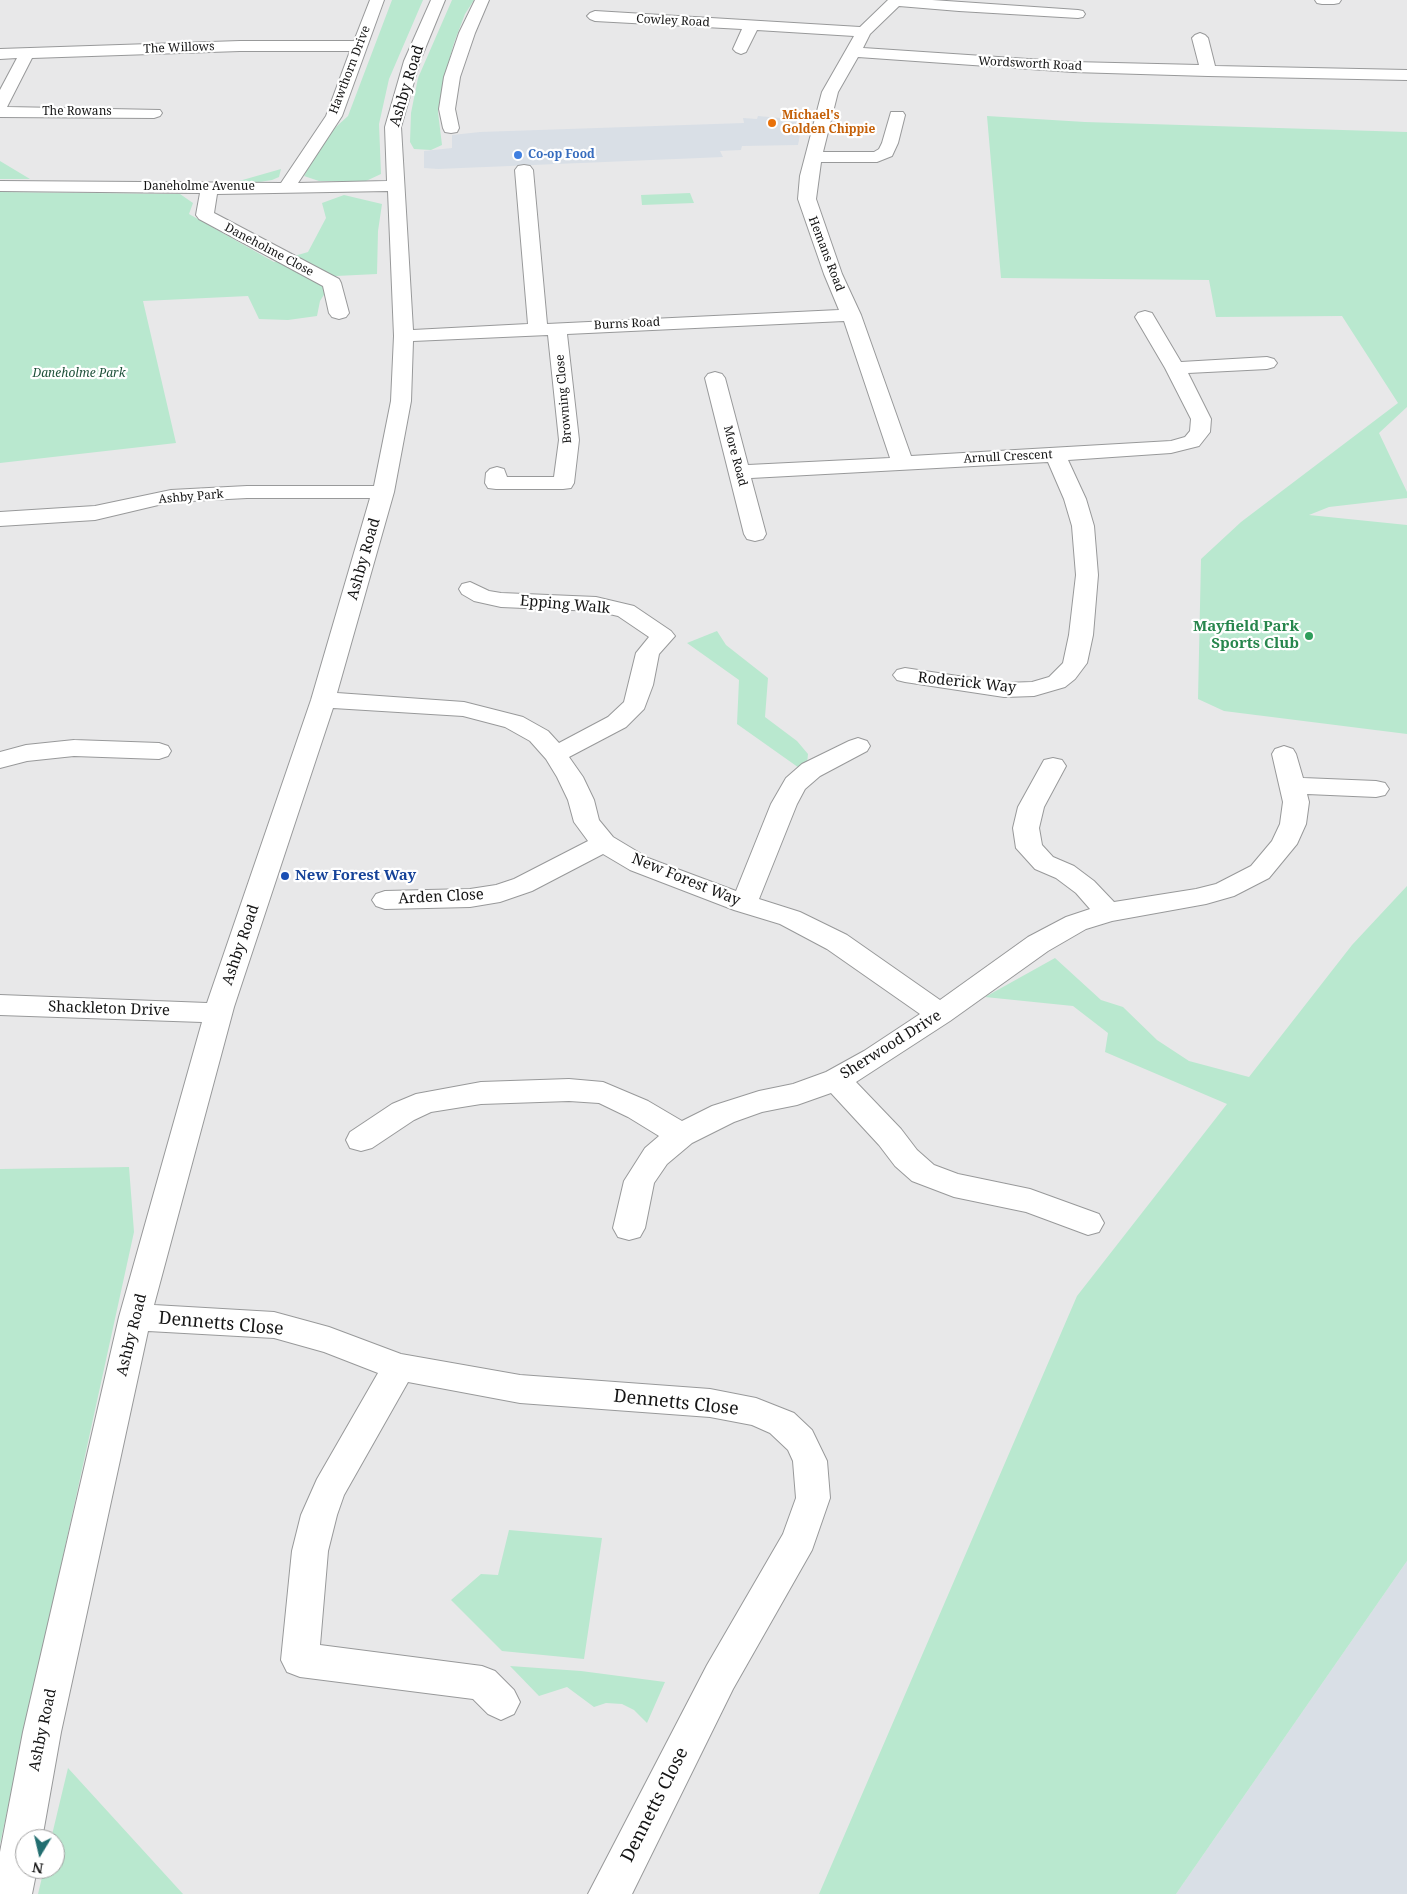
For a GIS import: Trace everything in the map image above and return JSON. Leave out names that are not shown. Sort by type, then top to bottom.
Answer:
[{"type":"street","name":"Hawthorn Drive","points":[[286,188],[334,116],[377,0]]},
{"type":"street","name":"Ashby Road","points":[[12,1894],[42,1732],[135,1317],[218,1013],[323,700],[383,492],[401,401],[404,336],[393,127],[412,61],[438,0]]},
{"type":"street","points":[[451,128],[447,109],[452,77],[467,33],[482,0]]},
{"type":"street","points":[[1322,0],[1334,0]]},
{"type":"street","points":[[895,1],[914,4],[1078,14]]},
{"type":"street","name":"Hemans Road","points":[[895,1],[864,32],[830,92],[809,176],[807,200],[830,265],[851,315],[902,462]]},
{"type":"street","name":"Cowley Road","points":[[595,16],[864,32]]},
{"type":"street","points":[[741,49],[752,25]]},
{"type":"street","points":[[1200,38],[1208,71]]},
{"type":"street","name":"The Willows","points":[[0,54],[240,46],[359,46]]},
{"type":"street","name":"Wordsworth Road","points":[[851,52],[1073,67],[1407,75]]},
{"type":"street","points":[[0,106],[27,53]]},
{"type":"street","name":"The Rowans","points":[[0,112],[154,113]]},
{"type":"street","points":[[815,157],[877,157],[886,152],[890,144],[897,115]]},
{"type":"street","points":[[524,170],[547,328]]},
{"type":"street","name":"Daneholme Avenue","points":[[0,186],[286,188],[397,186]]},
{"type":"street","name":"Daneholme Close","points":[[212,187],[208,194],[205,215],[332,284],[339,313]]},
{"type":"street","name":"Burns Road","points":[[404,336],[851,315]]},
{"type":"street","name":"Arnull Crescent","points":[[740,472],[1055,455],[1171,447],[1192,442],[1200,432],[1201,419],[1175,368],[1145,317]]},
{"type":"street","name":"Browning Close","points":[[497,473],[496,484],[563,483],[569,440],[566,399],[547,328]]},
{"type":"street","points":[[1175,368],[1267,363]]},
{"type":"street","name":"More Road","points":[[715,378],[755,534]]},
{"type":"street","name":"Roderick Way","points":[[905,675],[1004,690],[1034,689],[1057,682],[1067,674],[1075,663],[1081,635],[1086,582],[1085,550],[1082,526],[1075,499],[1055,455]]},
{"type":"street","name":"Ashby Park","points":[[0,519],[95,513],[171,496],[247,492],[383,492]]},
{"type":"street","name":"Epping Walk","points":[[470,589],[482,596],[501,600],[596,604],[626,611],[664,636],[648,653],[635,704],[617,722],[555,754]]},
{"type":"street","name":"New Forest Way","points":[[323,700],[411,703],[464,709],[514,722],[539,736],[555,754],[570,777],[587,822],[604,843],[639,864],[744,904],[790,918],[837,942],[940,1014]]},
{"type":"street","points":[[744,904],[784,804],[795,784],[811,770],[858,746]]},
{"type":"street","points":[[0,760],[26,753],[74,748],[121,748],[159,751]]},
{"type":"street","name":"Sherwood Drive","points":[[629,1228],[639,1182],[656,1156],[681,1136],[724,1114],[759,1102],[797,1094],[836,1080],[874,1058],[940,1014],[1038,944],[1076,923],[1108,912],[1196,898],[1225,890],[1260,872],[1284,844],[1293,824],[1296,802],[1284,754]]},
{"type":"street","points":[[1053,766],[1031,807],[1026,828],[1029,848],[1044,863],[1065,872],[1085,887],[1108,912]]},
{"type":"street","points":[[1293,785],[1376,789]]},
{"type":"street","name":"Arden Close","points":[[385,900],[470,898],[500,893],[524,885],[604,843]]},
{"type":"street","name":"Shackleton Drive","points":[[0,1005],[218,1013]]},
{"type":"street","points":[[836,1080],[890,1137],[906,1158],[923,1173],[954,1185],[1030,1201],[1088,1223]]},
{"type":"street","points":[[361,1140],[403,1112],[426,1102],[480,1093],[569,1090],[602,1093],[638,1108],[681,1136]]},
{"type":"street","name":"Dennetts Close","points":[[135,1317],[274,1325],[328,1340],[400,1367],[520,1389],[710,1403],[756,1412],[782,1423],[800,1440],[810,1461],[813,1498],[799,1539],[720,1677],[642,1833],[608,1894]]},
{"type":"street","points":[[400,1367],[330,1490],[319,1515],[310,1551],[300,1660],[482,1683],[502,1702]]},
{"type":"shaded area","points":[[758,116],[803,120],[798,145],[742,146],[741,150],[720,151],[723,157],[438,169],[424,168],[424,151],[452,148],[452,135],[480,132],[744,123],[743,118],[757,119]]},
{"type":"shaded area","points":[[1407,1561],[1407,1894],[1176,1894]]},
{"type":"green space","points":[[392,0],[423,0],[389,79],[379,124],[381,174],[366,181],[319,181],[304,176],[326,136],[348,116]]},
{"type":"green space","points":[[452,0],[474,0],[465,14],[454,43],[443,82],[438,112],[442,145],[431,150],[414,149],[410,142],[411,113],[418,78]]},
{"type":"green space","points":[[987,116],[1085,122],[1407,132],[1407,407],[1379,433],[1407,492],[1407,498],[1329,507],[1309,515],[1407,525],[1407,734],[1224,711],[1198,699],[1201,559],[1241,522],[1398,403],[1342,316],[1216,317],[1209,280],[1001,278]]},
{"type":"green space","points":[[0,161],[30,179],[0,179]]},
{"type":"green space","points":[[281,169],[279,177],[272,180],[259,182],[239,181]]},
{"type":"green space","name":"Daneholme Park","points":[[0,192],[180,194],[193,203],[189,214],[274,262],[308,252],[326,218],[322,203],[344,195],[382,204],[378,231],[377,274],[336,276],[320,301],[317,316],[288,320],[259,319],[248,296],[143,301],[176,443],[0,463]]},
{"type":"green space","points":[[690,193],[694,203],[642,205],[641,195]]},
{"type":"green space","points":[[717,631],[726,645],[768,678],[765,717],[797,741],[808,754],[807,764],[802,770],[737,724],[739,680],[687,643]]},
{"type":"green space","points":[[1407,886],[1407,1561],[1176,1894],[819,1894],[1077,1296],[1227,1104],[1105,1052],[1108,1033],[1073,1006],[985,997],[1055,958],[1101,1000],[1123,1007],[1157,1040],[1189,1061],[1249,1077],[1352,945]]},
{"type":"green space","points":[[129,1167],[134,1232],[0,1844],[0,1169]]},
{"type":"green space","points":[[509,1530],[602,1538],[584,1659],[502,1651],[451,1600],[481,1574],[498,1575]]},
{"type":"green space","points":[[510,1666],[581,1671],[665,1682],[647,1723],[634,1710],[622,1704],[606,1703],[594,1707],[567,1687],[539,1696]]},
{"type":"green space","points":[[68,1768],[183,1894],[38,1894],[42,1879],[65,1879],[65,1829],[53,1829]]},
{"type":"place","name":"Michael's Golden Chippie","points":[[772,123]]},
{"type":"place","name":"Co-op Food","points":[[518,155]]},
{"type":"place","name":"Mayfield Park Sports Club","points":[[1309,636]]},
{"type":"place","name":"New Forest Way","points":[[285,876]]}]
